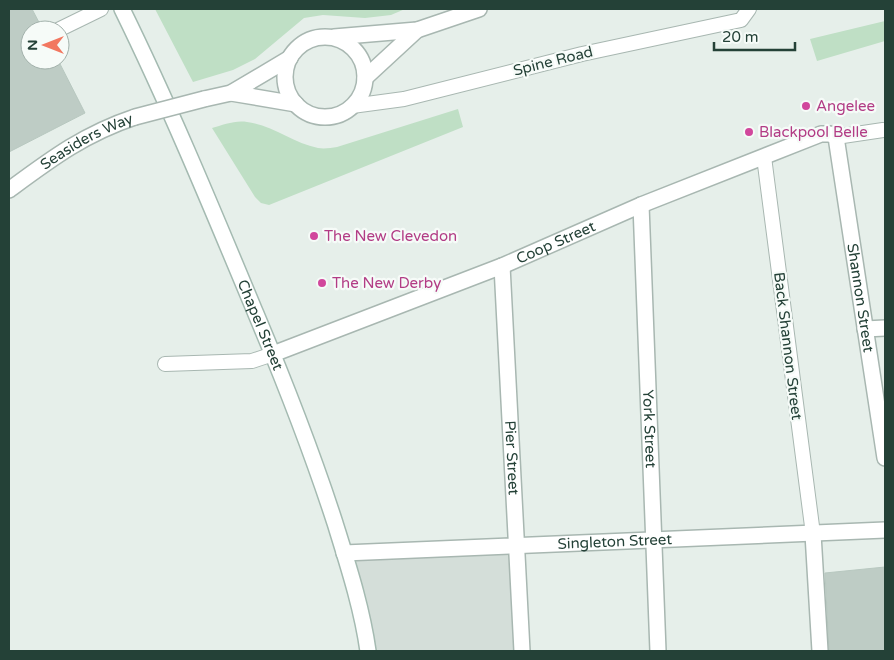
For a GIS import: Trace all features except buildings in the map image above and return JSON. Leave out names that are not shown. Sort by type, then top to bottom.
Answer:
[{"type":"street","name":"Chapel Street","points":[[122,9],[182,136],[273,354],[314,460],[344,553],[366,634],[368,651]]},
{"type":"street","name":"Seasiders Way","points":[[9,190],[54,156],[108,126],[135,117],[231,93],[290,58],[298,48],[308,41],[319,38],[417,30],[479,9]]},
{"type":"street","name":"Seasiders Way","points":[[231,93],[296,104],[305,112],[317,116],[330,117],[342,113],[359,98],[364,88],[365,78],[417,30]]},
{"type":"street","points":[[332,38],[352,47],[364,67],[365,78]]},
{"type":"street","points":[[290,58],[286,69],[286,82],[289,93],[296,104]]},
{"type":"street","name":"Coop Street","points":[[273,354],[502,266],[641,205],[821,134],[830,134],[836,137]]},
{"type":"street","name":"Shannon Street","points":[[836,137],[885,458]]},
{"type":"street","name":"York Street","points":[[641,205],[658,651]]},
{"type":"street","name":"Pier Street","points":[[502,266],[522,651]]},
{"type":"street","points":[[866,329],[885,328]]},
{"type":"street","name":"Singleton Street","points":[[344,553],[885,530]]},
{"type":"street","points":[[812,534],[820,651]]},
{"type":"lane","points":[[70,24],[101,9]]},
{"type":"lane","name":"Spine Road","points":[[352,106],[404,99],[582,54],[741,20],[749,9]]},
{"type":"lane","points":[[836,137],[883,130]]},
{"type":"lane","name":"Back Shannon Street","points":[[764,157],[812,534]]},
{"type":"lane","points":[[165,364],[252,361],[273,354]]},
{"type":"shaded area","points":[[517,546],[522,651],[368,651],[344,553]]},
{"type":"green space","points":[[155,9],[405,9],[391,15],[365,18],[323,15],[304,18],[255,59],[233,70],[193,82]]},
{"type":"green space","points":[[885,21],[885,41],[817,61],[810,39]]},
{"type":"green space","points":[[458,109],[463,127],[269,205],[261,203],[255,197],[212,128],[234,122],[247,122],[265,127],[309,146],[328,148],[337,147]]},
{"type":"place","name":"Angelee","points":[[806,106]]},
{"type":"place","name":"Blackpool Belle","points":[[749,132]]},
{"type":"place","name":"The New Clevedon","points":[[314,236]]},
{"type":"place","name":"The New Derby","points":[[322,283]]}]
